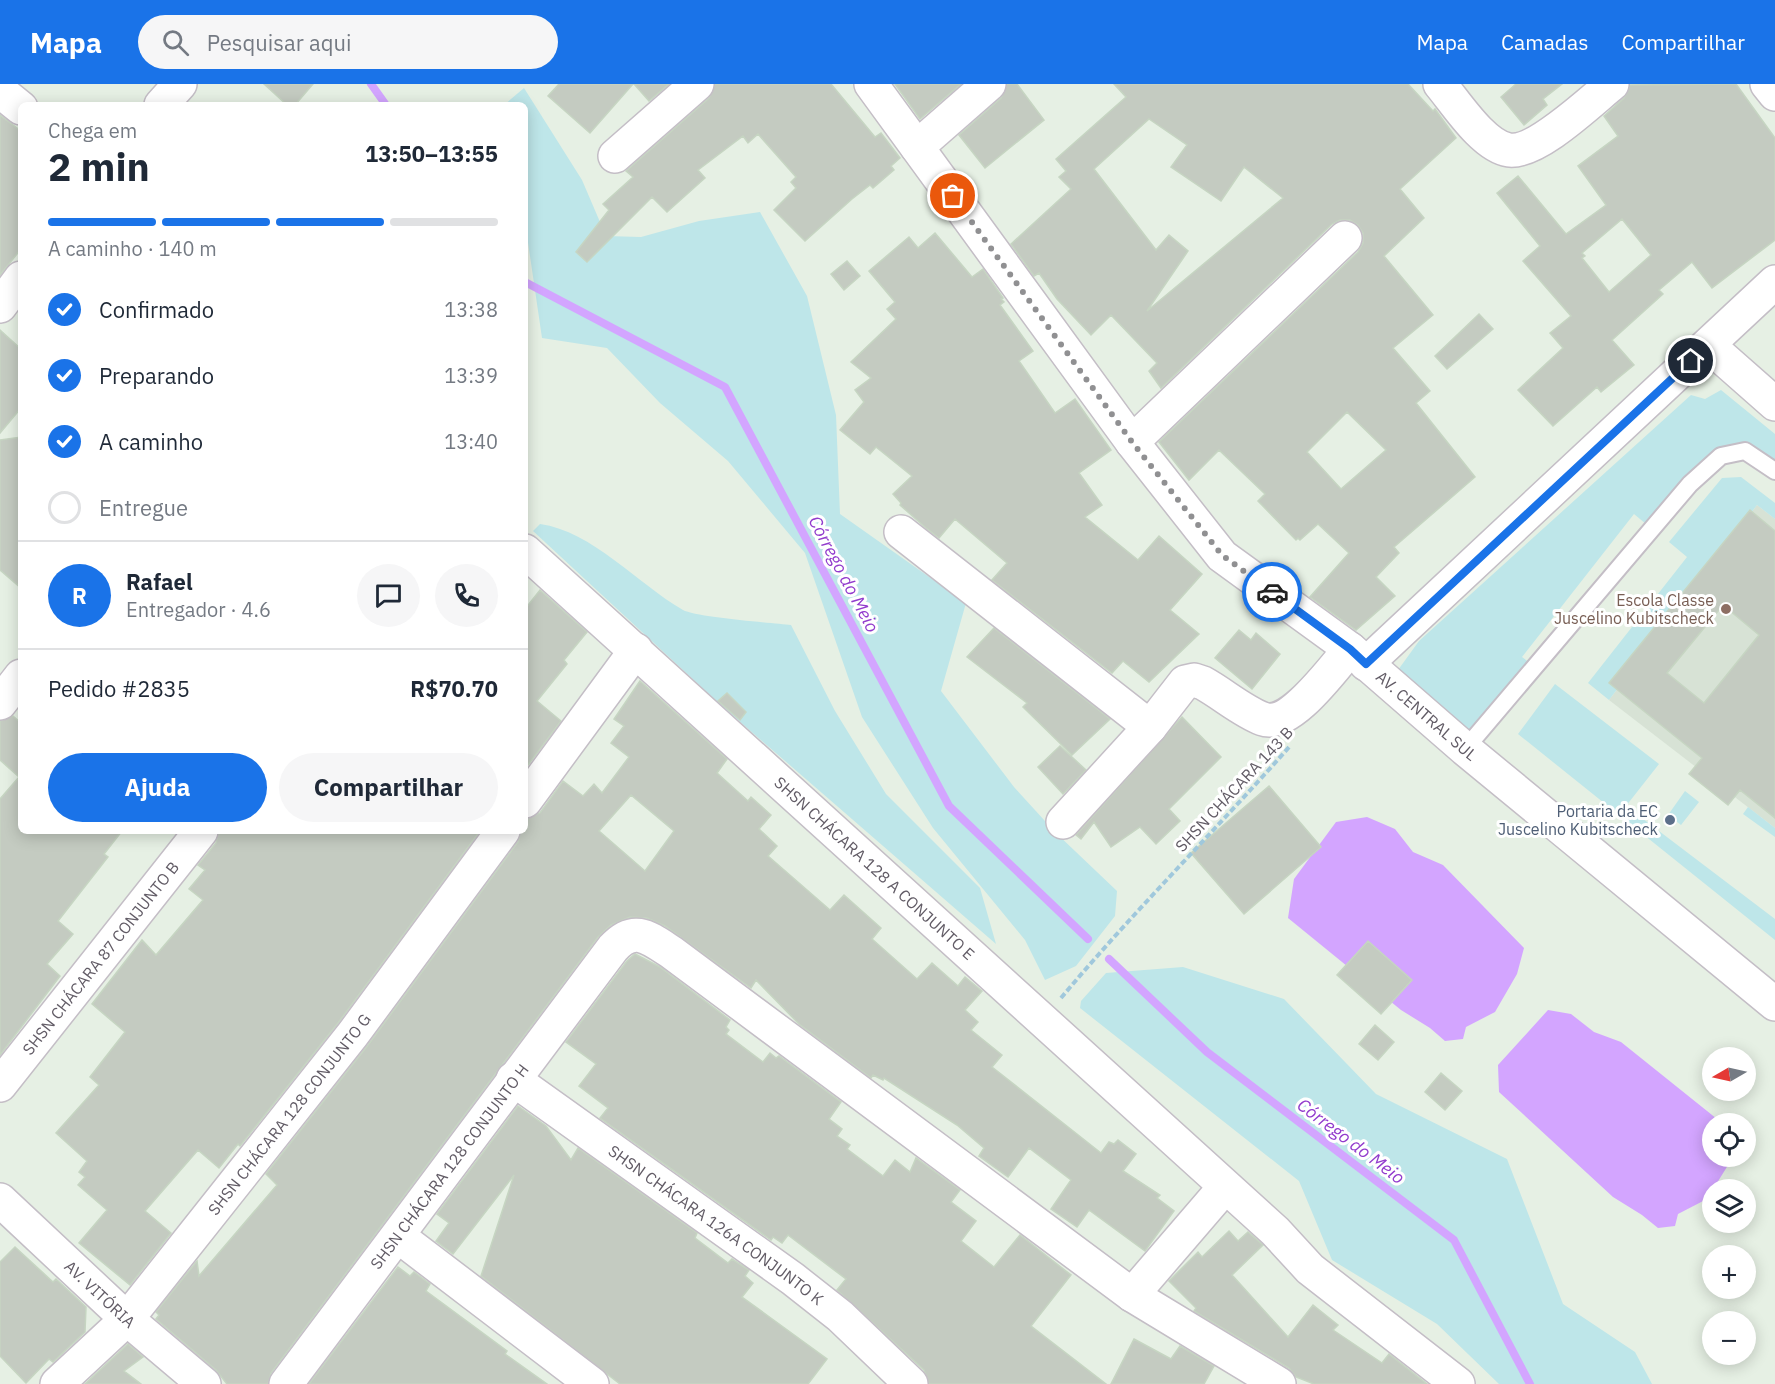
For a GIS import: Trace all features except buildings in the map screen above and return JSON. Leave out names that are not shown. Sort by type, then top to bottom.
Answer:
[{"type":"street","points":[[164,102],[180,84]]},
{"type":"street","points":[[615,156],[697,84]]},
{"type":"street","name":"AV. CENTRAL SUL","points":[[871,84],[1132,442],[1222,555],[1358,656],[1465,748],[1775,1004]]},
{"type":"street","points":[[917,147],[989,84]]},
{"type":"street","points":[[1440,84],[1473,124],[1490,140],[1509,150],[1536,143],[1612,84]]},
{"type":"street","points":[[1767,84],[1775,94]]},
{"type":"street","points":[[0,91],[18,106]]},
{"type":"street","points":[[1132,442],[1345,238]]},
{"type":"street","points":[[0,306],[18,282]]},
{"type":"street","points":[[1063,822],[1150,728],[1185,682],[1194,680],[1265,720],[1279,719],[1296,710],[1708,345],[1775,282]]},
{"type":"street","points":[[1708,345],[1775,404]]},
{"type":"street","points":[[901,532],[1150,728]]},
{"type":"street","name":"SHSN CHÁCARA 128 A CONJUNTO E","points":[[528,554],[1224,1188],[1275,1231],[1310,1269],[1458,1384]]},
{"type":"street","points":[[528,797],[636,650]]},
{"type":"street","points":[[0,703],[18,680]]},
{"type":"street","name":"SHSN CHÁCARA 87 CONJUNTO B","points":[[0,1085],[199,834]]},
{"type":"street","name":"SHSN CHÁCARA 128 CONJUNTO G","points":[[57,1384],[127,1319],[352,1034],[501,834]]},
{"type":"street","name":"SHSN CHÁCARA 128 CONJUNTO H","points":[[286,1384],[613,948],[622,938],[633,934],[648,938],[663,947],[1132,1294]]},
{"type":"street","name":"SHSN CHÁCARA 126A CONJUNTO K","points":[[513,1079],[793,1279],[840,1316],[911,1384]]},
{"type":"street","points":[[1224,1188],[1132,1294],[1270,1382]]},
{"type":"street","name":"AV. VITÓRIA","points":[[0,1200],[127,1319],[204,1384]]},
{"type":"street","points":[[398,1236],[592,1384]]},
{"type":"lane","points":[[1465,748],[1690,484],[1721,456],[1745,451],[1775,471]]},
{"type":"path","name":"SHSN CHÁCARA 143 B","points":[[1042,1021],[1118,929],[1224,820],[1293,743]]},
{"type":"shaded area","points":[[524,88],[582,180],[606,236],[641,237],[699,221],[760,212],[807,296],[836,415],[840,514],[966,603],[941,691],[1014,787],[1055,832],[1117,891],[1115,916],[1076,966],[1045,980],[1025,940],[933,828],[862,717],[805,553],[728,461],[660,403],[607,348],[542,338],[528,242],[528,102],[508,102]]},
{"type":"shaded area","points":[[1721,390],[1775,434],[1775,469],[1746,445],[1646,524],[1634,514],[1522,657],[1531,664],[1471,734],[1398,670],[1419,641],[1691,395],[1705,399]]},
{"type":"shaded area","points":[[1741,477],[1775,503],[1775,519],[1757,505],[1609,700],[1588,683],[1687,557],[1669,542],[1722,478]]},
{"type":"shaded area","name":"Escola Classe Juscelino Kubitscheck","points":[[1757,505],[1775,519],[1775,828],[1609,700]]},
{"type":"shaded area","points":[[540,524],[559,529],[596,547],[666,599],[690,613],[791,625],[835,711],[886,794],[980,888],[996,944],[724,708],[533,531]]},
{"type":"shaded area","points":[[1555,684],[1659,764],[1626,806],[1775,919],[1775,940],[1518,734]]},
{"type":"shaded area","points":[[1685,791],[1699,802],[1681,825],[1668,815]]},
{"type":"shaded area","points":[[1748,807],[1775,828],[1775,837],[1743,814]]},
{"type":"shaded area","points":[[1367,817],[1395,829],[1413,852],[1443,865],[1524,948],[1517,974],[1495,1012],[1466,1027],[1463,1039],[1445,1041],[1430,1028],[1401,1010],[1288,918],[1294,879],[1336,822]]},
{"type":"shaded area","points":[[1183,967],[1284,999],[1376,1094],[1507,1159],[1563,1304],[1635,1352],[1652,1384],[1499,1384],[1437,1324],[1332,1260],[1299,1181],[1080,1008],[1081,1001],[1106,973]]},
{"type":"shaded area","points":[[1548,1010],[1571,1014],[1594,1032],[1621,1042],[1710,1113],[1702,1113],[1702,1167],[1727,1167],[1719,1179],[1702,1179],[1702,1202],[1678,1214],[1675,1226],[1658,1228],[1613,1197],[1499,1092],[1498,1065]]},
{"type":"waterway","name":"Córrego do Meio","points":[[371,84],[384,102]]},
{"type":"waterway","name":"Córrego do Meio","points":[[528,284],[725,387],[949,806],[1088,939]]},
{"type":"waterway","name":"Córrego do Meio","points":[[1109,959],[1207,1052],[1454,1240],[1530,1384]]},
{"type":"way so far","points":[[953,196],[1132,442],[1222,555],[1272,592]]},
{"type":"place","name":"Escola Classe Juscelino Kubitscheck","points":[[1726,609]]},
{"type":"place","name":"Portaria da EC Juscelino Kubitscheck","points":[[1670,820]]},
{"type":"route","points":[[1272,592],[1350,649],[1366,664],[1691,361]]}]
